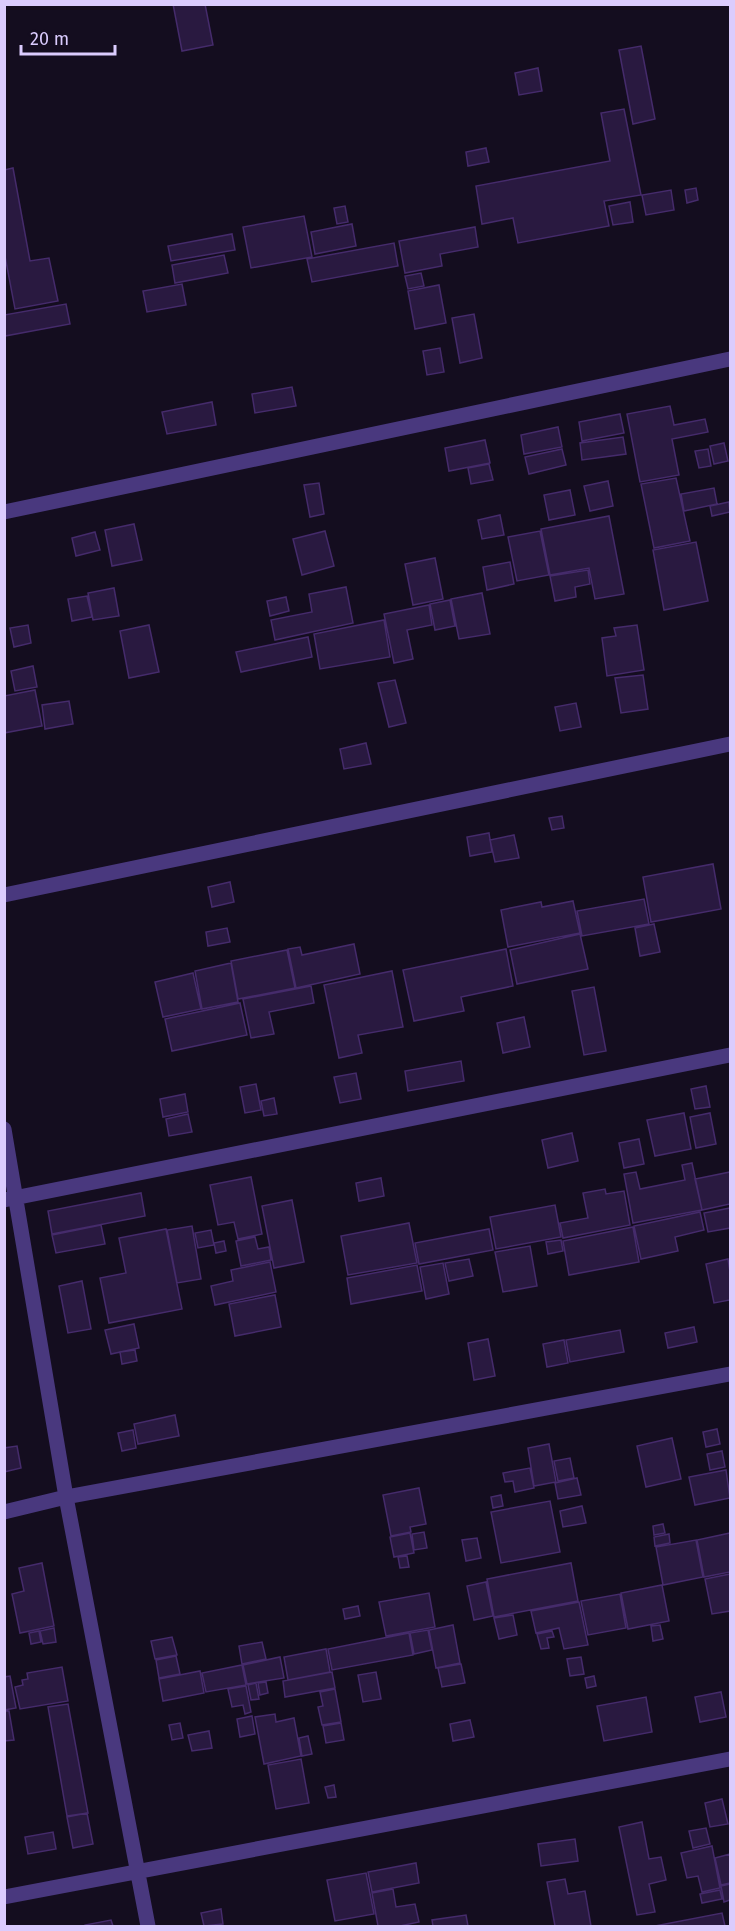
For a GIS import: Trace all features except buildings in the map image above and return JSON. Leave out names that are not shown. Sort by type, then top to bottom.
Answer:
[{"type":"street","points":[[4,512],[730,359]]},
{"type":"street","points":[[4,895],[730,744]]},
{"type":"street","points":[[11,1199],[730,1055]]},
{"type":"street","points":[[4,1129],[11,1199],[148,1926]]},
{"type":"street","points":[[4,1512],[66,1497],[730,1374]]},
{"type":"street","points":[[4,1897],[730,1759]]}]
